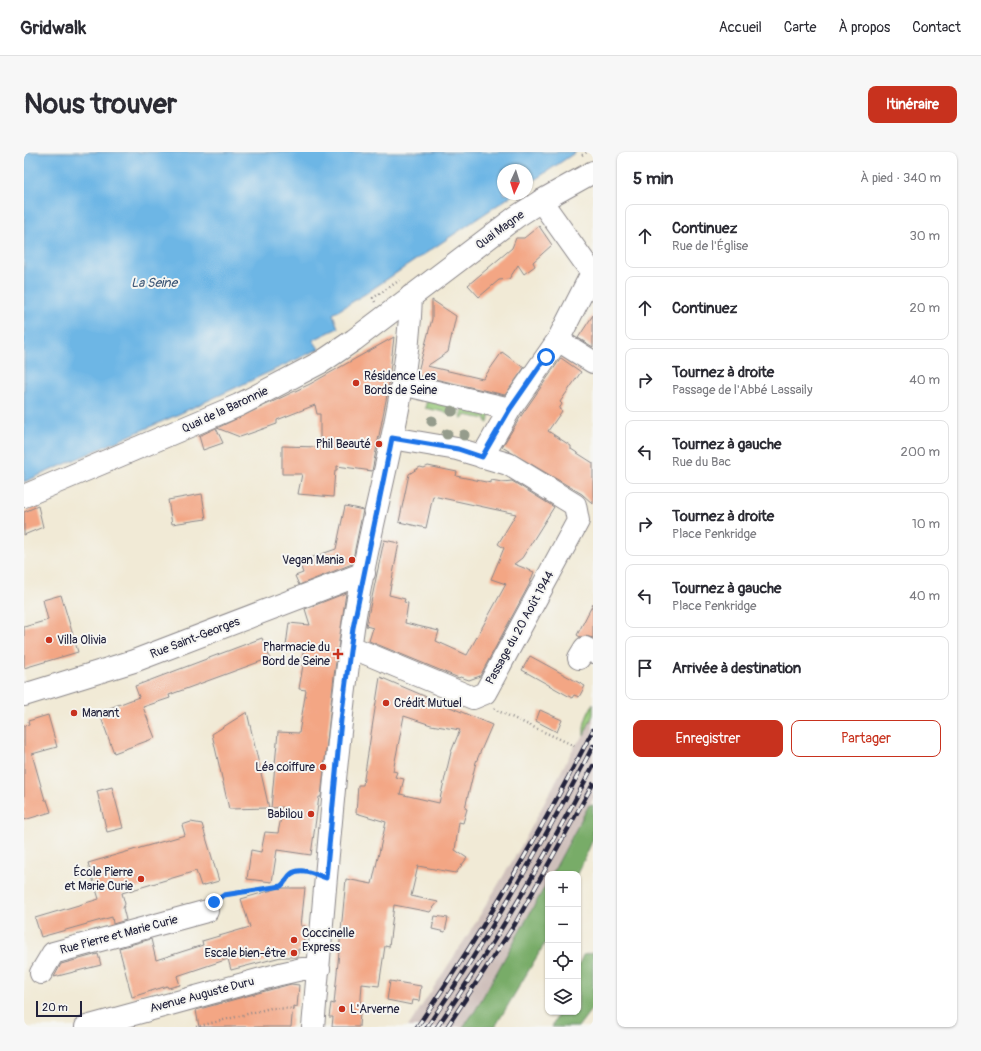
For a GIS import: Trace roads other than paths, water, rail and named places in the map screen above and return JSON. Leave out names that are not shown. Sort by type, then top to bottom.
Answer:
[{"type":"street","name":"Quai Magne","points":[[411,296],[541,200],[593,172]]},
{"type":"street","points":[[392,438],[458,449],[482,457],[510,409],[558,340],[592,274],[541,200]]},
{"type":"street","points":[[314,1019],[340,727],[351,647],[364,574],[402,384],[411,296]]},
{"type":"street","name":"Quai de la Baronnie","points":[[24,496],[239,405],[323,361],[411,296]]},
{"type":"street","points":[[558,340],[593,362]]},
{"type":"street","points":[[402,384],[510,409]]},
{"type":"street","name":"Passage du 20 Août 1944","points":[[351,647],[473,698],[480,696],[485,692],[578,521],[575,505],[508,464],[482,457]]},
{"type":"street","name":"Rue Saint-Georges","points":[[24,695],[134,661],[364,574]]},
{"type":"street","name":"Rue Pierre et Marie Curie","points":[[42,973],[53,953],[207,911]]},
{"type":"street","name":"Avenue Auguste Duru","points":[[86,1027],[280,974],[302,969],[319,969]]},
{"type":"water","name":"La Seine","points":[[24,152],[576,152],[533,181],[533,164],[497,164],[497,200],[505,200],[333,314],[338,328],[313,340],[319,349],[179,414],[24,482]]},
{"type":"railway","points":[[417,1027],[465,955],[510,882],[593,730]]},
{"type":"railway","points":[[427,1027],[494,924],[535,854],[593,746]]},
{"type":"railway","points":[[437,1027],[479,964],[519,899],[593,766]]},
{"type":"railway","points":[[447,1027],[515,924],[593,784]]},
{"type":"place","name":"Résidence Les Bords de Seine","points":[[356,383]]},
{"type":"place","name":"Phil Beauté","points":[[379,444]]},
{"type":"place","name":"Vegan Mania","points":[[352,560]]},
{"type":"place","name":"Villa Olivia","points":[[49,640]]},
{"type":"place","name":"Pharmacie du Bord de Seine","points":[[338,654]]},
{"type":"place","name":"Crédit Mutuel","points":[[386,703]]},
{"type":"place","name":"Manant","points":[[74,713]]},
{"type":"place","name":"Léa coiffure","points":[[323,767]]},
{"type":"place","name":"Babilou","points":[[311,814]]},
{"type":"place","name":"École Pierre et Marie Curie","points":[[141,879]]},
{"type":"place","name":"Coccinelle Express","points":[[294,940]]},
{"type":"place","name":"Escale bien-être","points":[[294,953]]},
{"type":"place","name":"L'Arverne","points":[[342,1009]]}]
